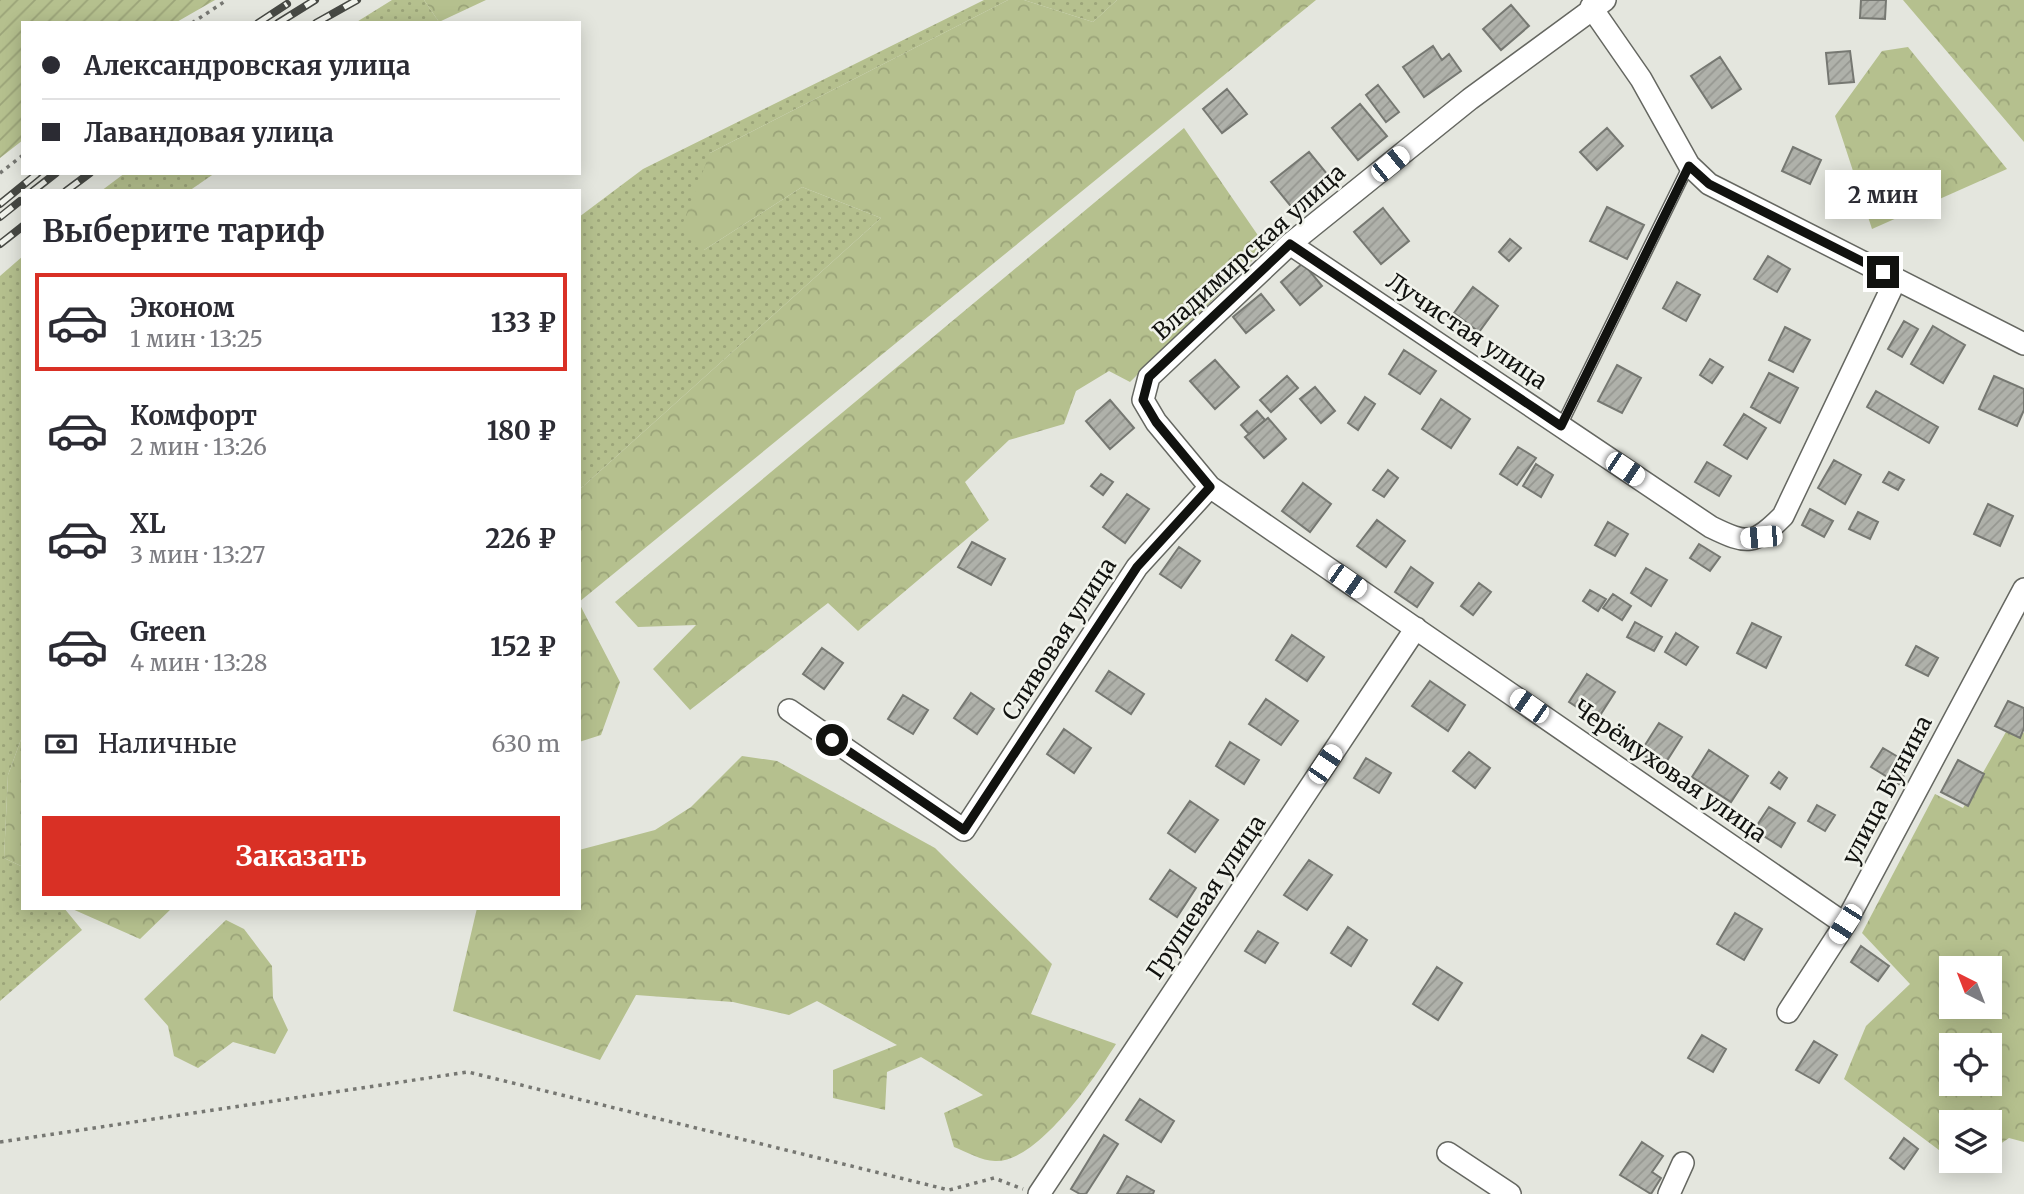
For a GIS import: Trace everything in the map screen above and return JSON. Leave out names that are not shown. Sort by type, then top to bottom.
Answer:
[{"type":"street","points":[[1598,4],[1689,166],[1709,184],[2024,344]]},
{"type":"street","name":"Владимирская улица","points":[[1143,400],[1149,377],[1290,244],[1469,99],[1598,4]]},
{"type":"street","name":"Лучистая улица","points":[[1290,244],[1711,527],[1737,539],[1761,537],[1783,516],[1896,279]]},
{"type":"street","name":"Черёмуховая улица","points":[[1143,400],[1156,422],[1210,487],[1845,924]]},
{"type":"street","name":"Сливовая улица","points":[[789,710],[964,830],[1137,567],[1210,487]]},
{"type":"street","name":"улица Бунина","points":[[1788,1012],[1845,924],[2024,589]]},
{"type":"street","name":"Грушевая улица","points":[[1032,1192],[1416,628]]},
{"type":"street","points":[[1448,1153],[1510,1194]]},
{"type":"street","points":[[1669,1194],[1683,1163]]},
{"type":"lane","points":[[1561,426],[1689,166]]},
{"type":"path","points":[[195,21],[227,0]]},
{"type":"path","points":[[0,173],[21,157]]},
{"type":"path","points":[[0,1142],[468,1072],[949,1190],[994,1178],[1032,1192]]},
{"type":"green space","points":[[0,0],[215,0],[178,21],[21,21],[21,142],[0,158]]},
{"type":"green space","points":[[392,0],[424,0],[438,21],[358,21]]},
{"type":"green space","points":[[424,0],[486,0],[441,21],[438,21]]},
{"type":"green space","points":[[984,0],[1008,0],[710,153],[704,250],[802,187],[881,218],[581,488],[581,216],[643,169]]},
{"type":"green space","points":[[1008,0],[1024,0],[1093,22],[1117,0],[1316,0],[581,600],[581,488],[881,218],[802,187],[704,250],[681,228],[710,153]]},
{"type":"green space","points":[[1024,0],[1117,0],[1093,22]]},
{"type":"green space","points":[[1903,0],[2024,0],[2024,142]]},
{"type":"green space","points":[[1908,47],[2007,169],[1872,229],[1835,116],[1882,51]]},
{"type":"green space","points":[[1184,128],[1266,247],[1130,382],[1109,371],[1076,391],[1064,424],[1009,440],[965,482],[989,520],[858,631],[828,603],[690,710],[653,669],[696,625],[638,627],[615,602]]},
{"type":"green space","points":[[122,175],[212,175],[192,189],[104,189]]},
{"type":"green space","points":[[21,258],[21,739],[8,775],[4,858],[21,866],[21,910],[66,910],[82,930],[0,1001],[0,276]]},
{"type":"green space","points":[[581,607],[620,682],[601,735],[581,741]]},
{"type":"green space","points":[[2011,723],[2024,733],[2024,1142],[2009,1138],[2002,1143],[2002,1110],[1939,1110],[1939,1150],[1844,1079],[1866,1026],[1910,984],[1862,933],[1935,794],[1963,808]]},
{"type":"green space","points":[[21,739],[21,866],[4,858],[8,775]]},
{"type":"green space","points":[[742,756],[777,761],[935,848],[1052,964],[1031,1014],[1116,1044],[1080,1096],[1047,1133],[1012,1158],[990,1161],[954,1147],[944,1113],[983,1095],[921,1057],[887,1072],[885,1110],[833,1098],[833,1070],[897,1045],[817,1001],[789,1015],[733,1002],[636,995],[600,1060],[453,1011],[477,910],[581,910],[581,849],[655,830],[691,807]]},
{"type":"green space","points":[[75,910],[170,910],[140,939]]},
{"type":"green space","points":[[226,920],[244,929],[272,966],[273,998],[288,1030],[275,1054],[233,1042],[198,1068],[174,1056],[168,1026],[144,999]]},
{"type":"building","points":[[1861,0],[1886,0],[1885,19],[1860,18]]},
{"type":"building","points":[[1511,5],[1529,26],[1501,50],[1483,29]]},
{"type":"building","points":[[1433,46],[1442,60],[1449,54],[1461,71],[1424,97],[1403,67]]},
{"type":"building","points":[[1850,51],[1854,82],[1829,84],[1826,53]]},
{"type":"building","points":[[1720,57],[1741,89],[1712,108],[1691,76]]},
{"type":"building","points":[[1378,85],[1399,112],[1386,122],[1366,95]]},
{"type":"building","points":[[1227,89],[1247,114],[1222,133],[1203,109]]},
{"type":"building","points":[[1360,104],[1387,136],[1358,160],[1332,128]]},
{"type":"building","points":[[1607,128],[1623,146],[1597,170],[1580,152]]},
{"type":"building","points":[[1793,147],[1821,160],[1810,184],[1782,171]]},
{"type":"building","points":[[1309,152],[1332,180],[1294,210],[1271,182]]},
{"type":"building","points":[[1607,207],[1644,225],[1627,259],[1590,241]]},
{"type":"building","points":[[1383,208],[1409,241],[1381,264],[1354,232]]},
{"type":"building","points":[[1510,239],[1521,248],[1509,261],[1499,252]]},
{"type":"building","points":[[1768,256],[1790,269],[1777,292],[1754,279]]},
{"type":"building","points":[[1303,263],[1322,286],[1300,305],[1281,282]]},
{"type":"building","points":[[1677,282],[1700,295],[1686,321],[1663,308]]},
{"type":"building","points":[[1473,287],[1498,306],[1479,332],[1454,313]]},
{"type":"building","points":[[1261,294],[1274,310],[1246,333],[1233,317]]},
{"type":"building","points":[[1904,321],[1918,329],[1902,357],[1888,349]]},
{"type":"building","points":[[1933,326],[1965,345],[1943,383],[1911,364]]},
{"type":"building","points":[[1785,327],[1810,340],[1793,372],[1769,360]]},
{"type":"building","points":[[1404,350],[1436,371],[1420,394],[1389,374]]},
{"type":"building","points":[[1710,359],[1723,367],[1712,383],[1700,375]]},
{"type":"building","points":[[1215,360],[1239,387],[1215,409],[1190,381]]},
{"type":"building","points":[[1617,365],[1641,378],[1622,413],[1598,401]]},
{"type":"building","points":[[1769,373],[1798,388],[1780,423],[1751,407]]},
{"type":"building","points":[[1287,376],[1298,388],[1271,412],[1260,400]]},
{"type":"building","points":[[1994,376],[2024,389],[2024,410],[2017,426],[1979,409]]},
{"type":"building","points":[[1315,387],[1335,411],[1321,423],[1300,399]]},
{"type":"building","points":[[1876,391],[1938,427],[1929,443],[1867,407]]},
{"type":"building","points":[[1365,397],[1375,404],[1358,430],[1348,423]]},
{"type":"building","points":[[1441,399],[1470,419],[1451,448],[1422,429]]},
{"type":"building","points":[[1110,400],[1134,428],[1110,449],[1086,421]]},
{"type":"building","points":[[1257,411],[1265,420],[1249,434],[1241,425]]},
{"type":"building","points":[[1744,414],[1766,428],[1747,459],[1724,445]]},
{"type":"building","points":[[1268,418],[1286,439],[1264,458],[1245,437]]},
{"type":"building","points":[[1518,447],[1536,458],[1517,485],[1500,474]]},
{"type":"building","points":[[1834,460],[1861,475],[1845,504],[1818,488]]},
{"type":"building","points":[[1707,462],[1731,476],[1719,496],[1695,482]]},
{"type":"building","points":[[1536,464],[1553,475],[1541,497],[1523,486]]},
{"type":"building","points":[[1388,470],[1398,478],[1384,497],[1373,490]]},
{"type":"building","points":[[1889,472],[1904,480],[1898,490],[1883,482]]},
{"type":"building","points":[[1101,474],[1113,482],[1103,495],[1091,486]]},
{"type":"building","points":[[1303,483],[1331,504],[1310,532],[1282,511]]},
{"type":"building","points":[[1127,494],[1149,509],[1125,543],[1103,527]]},
{"type":"building","points":[[1988,504],[2013,516],[2000,546],[1974,534]]},
{"type":"building","points":[[1810,509],[1833,521],[1824,537],[1802,525]]},
{"type":"building","points":[[1858,512],[1878,522],[1870,539],[1849,529]]},
{"type":"building","points":[[1377,520],[1405,541],[1386,567],[1357,546]]},
{"type":"building","points":[[1608,522],[1628,534],[1615,556],[1595,545]]},
{"type":"building","points":[[972,542],[1005,559],[991,585],[958,567]]},
{"type":"building","points":[[1699,544],[1720,557],[1710,571],[1690,558]]},
{"type":"building","points":[[1179,547],[1200,561],[1181,588],[1160,574]]},
{"type":"building","points":[[1411,567],[1433,583],[1417,607],[1395,592]]},
{"type":"building","points":[[1646,568],[1667,580],[1651,606],[1631,593]]},
{"type":"building","points":[[1479,583],[1491,592],[1473,615],[1461,606]]},
{"type":"building","points":[[1590,590],[1606,599],[1598,611],[1583,601]]},
{"type":"building","points":[[1613,594],[1631,606],[1622,620],[1603,608]]},
{"type":"building","points":[[1635,622],[1662,637],[1654,651],[1627,637]]},
{"type":"building","points":[[1752,623],[1781,637],[1766,668],[1737,653]]},
{"type":"building","points":[[1676,633],[1698,647],[1686,665],[1665,652]]},
{"type":"building","points":[[1292,635],[1324,657],[1307,681],[1276,660]]},
{"type":"building","points":[[1916,646],[1938,658],[1928,676],[1906,665]]},
{"type":"building","points":[[822,648],[843,663],[824,689],[803,674]]},
{"type":"building","points":[[1109,671],[1144,694],[1131,714],[1096,691]]},
{"type":"building","points":[[1587,674],[1615,692],[1597,720],[1569,702]]},
{"type":"building","points":[[1430,681],[1465,705],[1448,731],[1412,706]]},
{"type":"building","points":[[971,693],[994,709],[977,734],[954,718]]},
{"type":"building","points":[[903,695],[928,710],[913,734],[888,719]]},
{"type":"building","points":[[1266,699],[1298,721],[1281,745],[1249,724]]},
{"type":"building","points":[[2008,701],[2024,708],[2024,728],[2020,738],[1995,726]]},
{"type":"building","points":[[1659,723],[1682,737],[1663,767],[1640,753]]},
{"type":"building","points":[[1064,729],[1091,748],[1074,773],[1047,754]]},
{"type":"building","points":[[1230,742],[1259,760],[1244,784],[1216,766]]},
{"type":"building","points":[[1883,748],[1910,764],[1899,784],[1871,767]]},
{"type":"building","points":[[1709,750],[1748,776],[1731,802],[1692,777]]},
{"type":"building","points":[[1469,752],[1490,768],[1475,788],[1453,771]]},
{"type":"building","points":[[1366,758],[1391,773],[1379,793],[1354,778]]},
{"type":"building","points":[[1958,760],[1984,774],[1968,806],[1941,792]]},
{"type":"building","points":[[1779,772],[1787,778],[1780,789],[1771,783]]},
{"type":"building","points":[[1190,801],[1218,820],[1195,852],[1168,833]]},
{"type":"building","points":[[1817,805],[1835,815],[1825,831],[1808,821]]},
{"type":"building","points":[[1769,807],[1795,823],[1781,847],[1754,830]]},
{"type":"building","points":[[1309,860],[1332,875],[1307,910],[1284,895]]},
{"type":"building","points":[[1170,870],[1196,888],[1177,917],[1150,899]]},
{"type":"building","points":[[1735,913],[1762,929],[1744,960],[1717,944]]},
{"type":"building","points":[[1348,927],[1367,940],[1351,966],[1331,953]]},
{"type":"building","points":[[1258,931],[1278,943],[1265,963],[1245,951]]},
{"type":"building","points":[[1861,946],[1889,966],[1878,981],[1851,962]]},
{"type":"building","points":[[1437,967],[1462,983],[1438,1020],[1413,1004]]},
{"type":"building","points":[[1702,1035],[1726,1049],[1713,1072],[1688,1058]]},
{"type":"building","points":[[1814,1041],[1837,1055],[1819,1083],[1796,1070]]},
{"type":"building","points":[[1140,1099],[1174,1121],[1161,1142],[1126,1120]]},
{"type":"building","points":[[1104,1135],[1118,1144],[1086,1194],[1080,1194],[1071,1189]]},
{"type":"building","points":[[1904,1138],[1918,1149],[1904,1169],[1890,1158]]},
{"type":"building","points":[[1642,1142],[1663,1156],[1652,1172],[1661,1178],[1651,1194],[1620,1175]]},
{"type":"building","points":[[1127,1176],[1154,1191],[1153,1194],[1117,1194]]},
{"type":"railway","points":[[281,21],[315,0]]},
{"type":"railway","points":[[320,21],[357,0]]},
{"type":"railway","points":[[261,21],[287,4]]},
{"type":"railway","points":[[0,204],[36,175]]},
{"type":"railway","points":[[36,189],[53,175]]},
{"type":"railway","points":[[69,189],[87,175]]},
{"type":"railway","points":[[0,217],[20,201]]},
{"type":"railway","points":[[0,244],[21,228]]},
{"type":"route","points":[[832,740],[964,830],[1137,567],[1210,487],[1156,422],[1143,400],[1149,377],[1290,244],[1561,426],[1689,166],[1709,184],[1883,272]]}]
